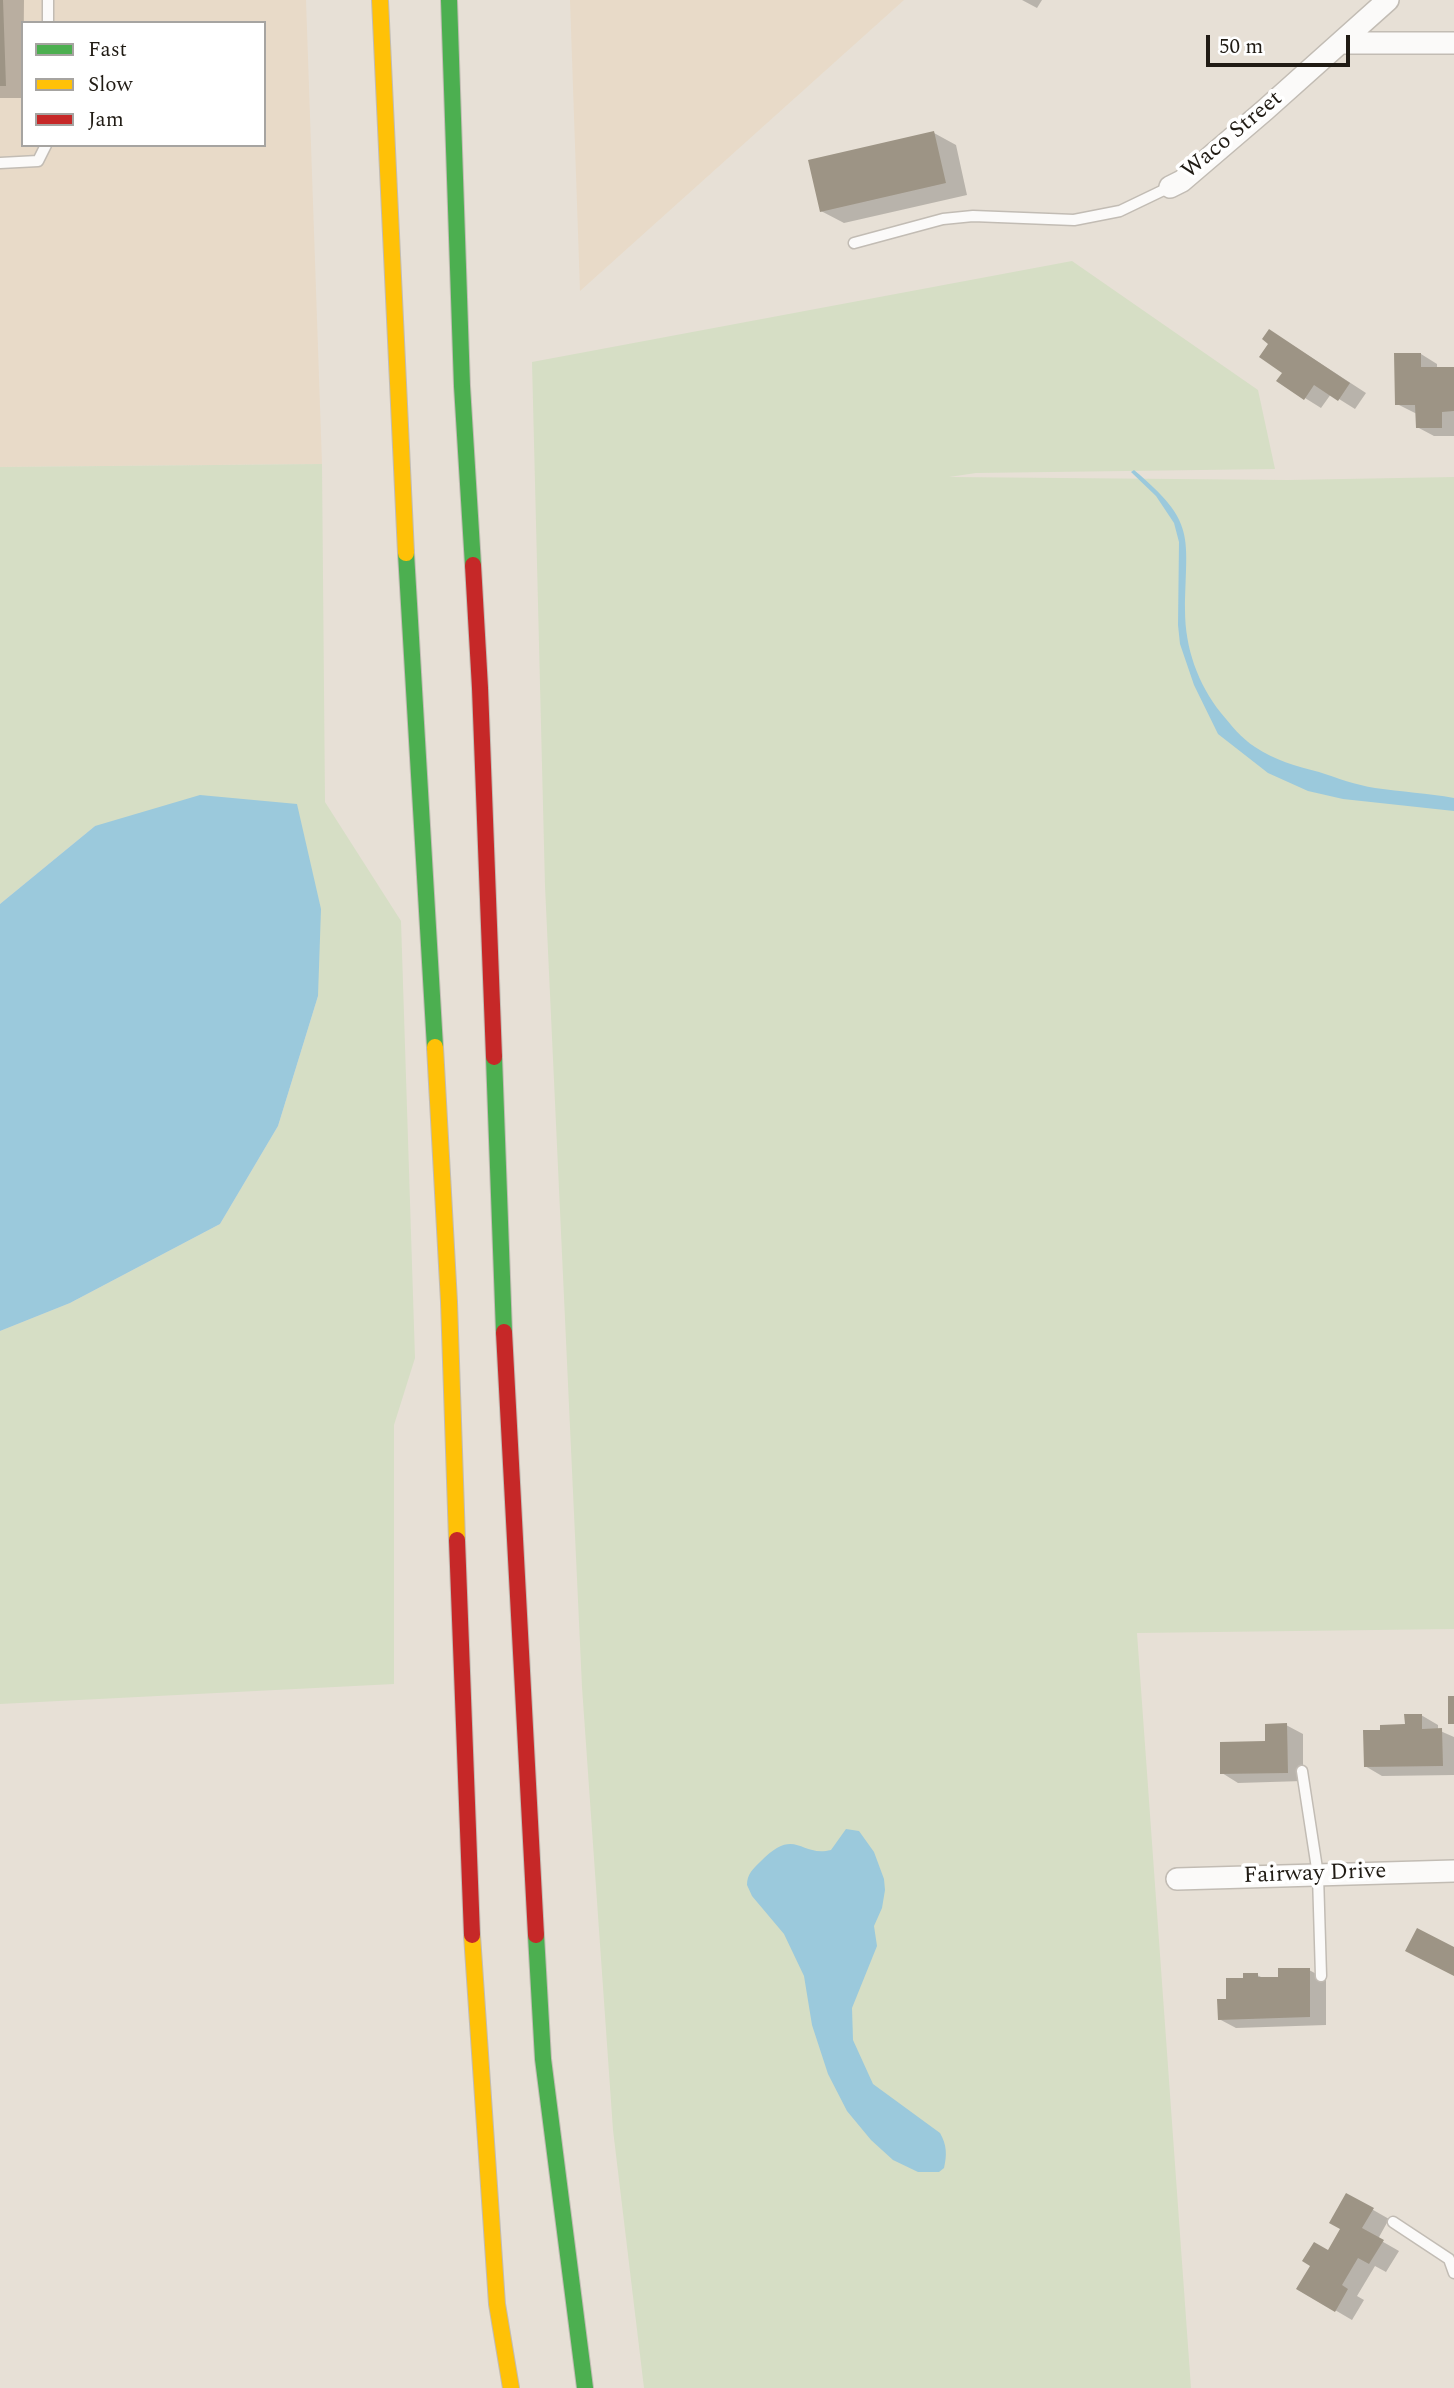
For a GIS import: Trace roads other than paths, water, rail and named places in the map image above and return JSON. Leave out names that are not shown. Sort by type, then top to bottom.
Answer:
[{"type":"highway","points":[[380,0],[400,440],[449,1302],[469,1885],[497,2304],[511,2388]]},
{"type":"highway","points":[[449,0],[462,386],[480,688],[503,1305],[543,2059],[585,2388]]},
{"type":"street","name":"Waco Street","points":[[1170,187],[1182,181],[1388,0]]},
{"type":"street","points":[[1341,43],[1454,43]]},
{"type":"street","name":"Fairway Drive","points":[[1177,1879],[1454,1871]]},
{"type":"lane","points":[[48,0],[48,21]]},
{"type":"lane","points":[[0,163],[38,161],[45,147]]},
{"type":"lane","points":[[853,243],[943,219],[973,216],[1074,220],[1120,211],[1170,187]]},
{"type":"lane","points":[[1302,1771],[1318,1875],[1321,1976]]},
{"type":"lane","points":[[1393,2222],[1448,2259],[1454,2273]]},
{"type":"water","points":[[1134,470],[1169,504],[1184,532],[1185,610],[1190,652],[1206,690],[1236,731],[1270,756],[1347,781],[1368,787],[1454,798],[1454,811],[1343,799],[1308,791],[1268,773],[1218,734],[1194,685],[1180,644],[1179,542],[1174,523],[1156,496],[1131,472]]},
{"type":"water","points":[[200,795],[297,804],[321,909],[318,996],[278,1126],[220,1224],[70,1303],[0,1331],[0,904],[95,826]]},
{"type":"water","points":[[846,1829],[859,1831],[874,1852],[885,1890],[882,1908],[874,1926],[877,1946],[852,2008],[853,2040],[873,2084],[940,2133],[946,2154],[944,2168],[939,2172],[918,2172],[893,2160],[871,2140],[847,2111],[828,2074],[812,2025],[804,1976],[784,1934],[752,1896],[747,1885],[753,1869],[772,1851],[790,1844],[812,1850],[831,1850]]}]
